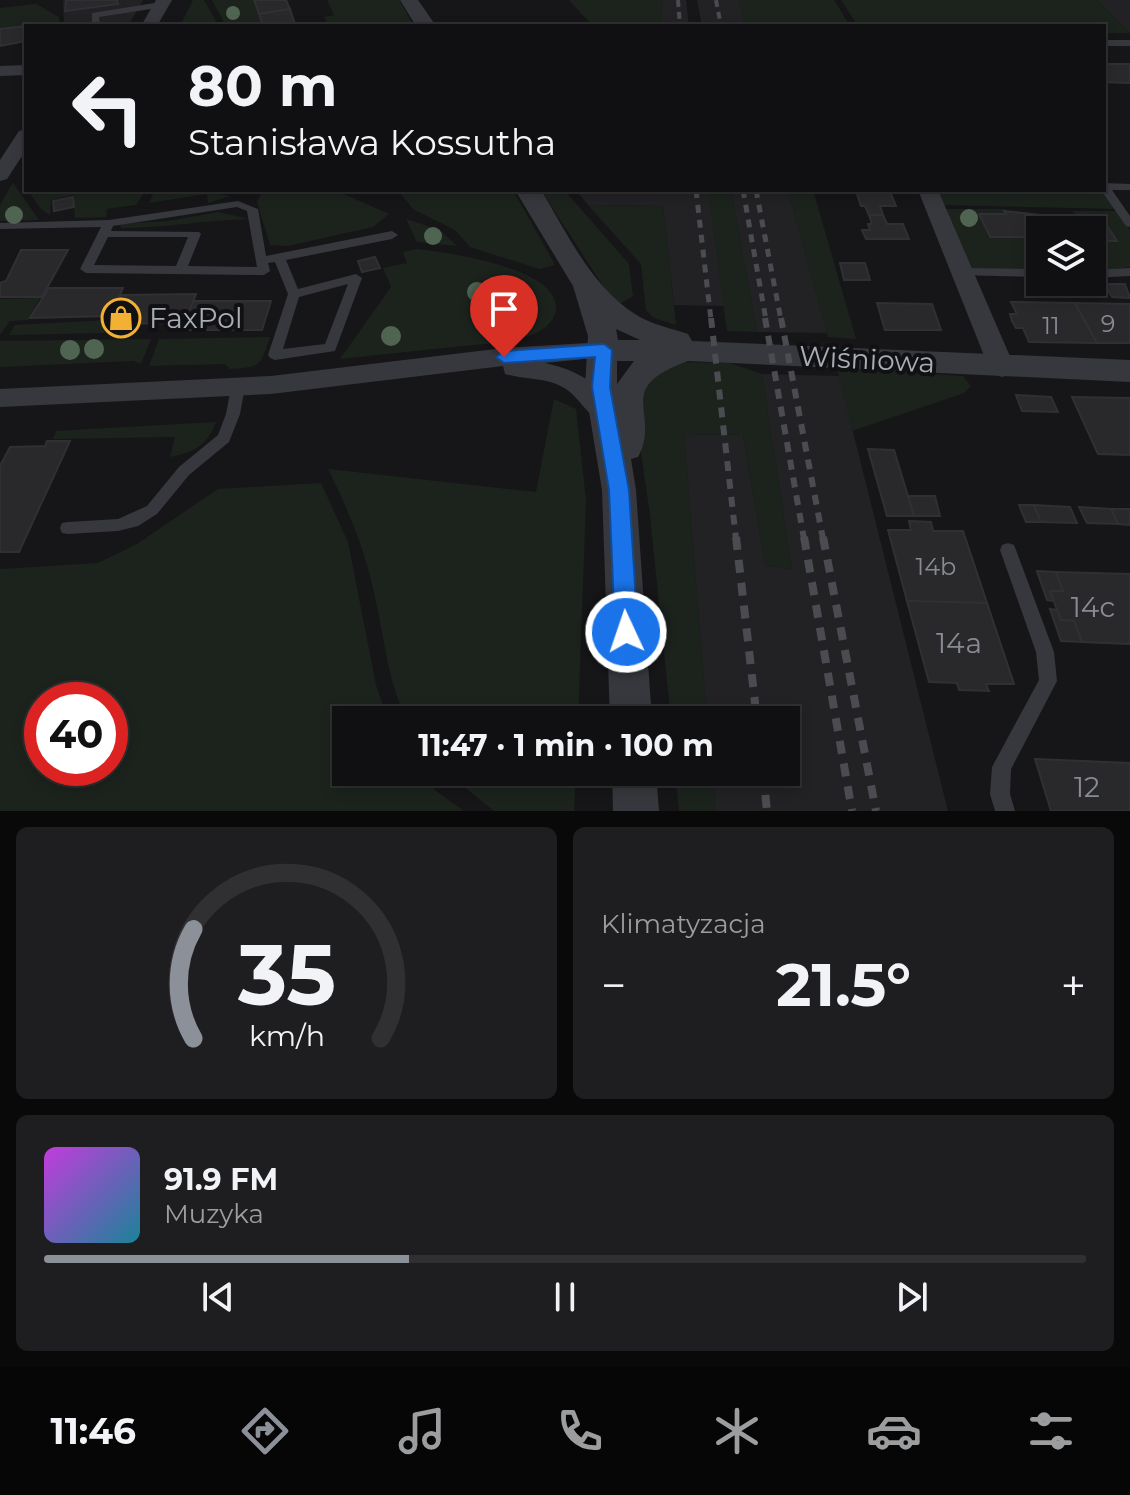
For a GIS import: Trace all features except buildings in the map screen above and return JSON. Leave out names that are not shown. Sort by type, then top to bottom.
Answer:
[{"type":"street","points":[[412,0],[425,24]]},
{"type":"street","points":[[150,24],[162,2]]},
{"type":"street","points":[[0,71],[24,70]]},
{"type":"street","points":[[0,175],[24,138]]},
{"type":"street","points":[[529,192],[586,282],[612,312],[625,322],[697,352]]},
{"type":"street","points":[[929,192],[1002,368]]},
{"type":"street","points":[[586,282],[603,336],[601,387],[619,490],[630,706]]},
{"type":"street","points":[[0,398],[238,387],[604,350]]},
{"type":"street","name":"Wiśniowa","points":[[604,350],[839,356],[1002,368],[1130,371]]},
{"type":"street","points":[[619,490],[626,452],[626,398],[632,383],[656,362],[697,352]]},
{"type":"street","points":[[475,361],[559,374],[588,390],[606,415]]},
{"type":"street","points":[[635,786],[636,811]]},
{"type":"lane","points":[[96,24],[95,15],[162,2]]},
{"type":"lane","points":[[1106,43],[1130,43]]},
{"type":"lane","points":[[1106,187],[1130,187]]},
{"type":"lane","points":[[1106,190],[1130,224]]},
{"type":"lane","points":[[238,204],[252,209],[264,271],[86,269],[106,228],[238,204]]},
{"type":"lane","points":[[0,226],[195,234],[180,270]]},
{"type":"lane","points":[[261,261],[392,235]]},
{"type":"lane","points":[[279,257],[294,294],[275,355],[330,348],[356,278],[294,294]]},
{"type":"lane","points":[[962,272],[1026,273]]},
{"type":"lane","points":[[1106,273],[1130,272]]},
{"type":"lane","points":[[68,528],[118,525],[152,510],[184,471],[224,438],[238,387]]},
{"type":"lane","points":[[1005,811],[1000,794],[1002,767],[1048,681],[1045,652],[1008,550]]},
{"type":"shaded area","points":[[63,0],[143,0],[129,24],[64,24]]},
{"type":"shaded area","points":[[193,0],[204,0],[217,23],[205,24],[181,24]]},
{"type":"shaded area","points":[[212,0],[253,0],[261,24],[225,24]]},
{"type":"shaded area","points":[[327,0],[399,0],[413,24],[328,24],[324,17],[334,15]]},
{"type":"shaded area","points":[[569,0],[663,0],[660,24],[591,24]]},
{"type":"shaded area","points":[[663,0],[686,0],[689,24],[660,24]]},
{"type":"shaded area","points":[[697,0],[739,0],[745,24],[702,24]]},
{"type":"shaded area","points":[[739,0],[834,0],[849,24],[745,24]]},
{"type":"shaded area","points":[[841,0],[1096,0],[1130,33],[1106,33],[1106,24],[857,24]]},
{"type":"shaded area","points":[[1096,0],[1130,0],[1130,33]]},
{"type":"shaded area","points":[[36,4],[59,17],[60,24],[24,24],[0,29],[0,8]]},
{"type":"shaded area","points":[[13,183],[39,220],[0,221],[0,205]]},
{"type":"shaded area","points":[[28,192],[145,192],[136,205],[107,209],[106,217],[75,218],[73,195],[51,200],[50,215],[42,210]]},
{"type":"shaded area","points":[[154,192],[209,192],[230,196],[208,203],[207,194],[149,203]]},
{"type":"shaded area","points":[[262,192],[340,192],[389,214],[373,227],[288,246],[270,245],[257,202]]},
{"type":"shaded area","points":[[399,192],[514,192],[555,265],[539,269],[470,247],[455,230],[413,209]]},
{"type":"shaded area","points":[[542,192],[566,192],[629,264],[633,296],[616,306]]},
{"type":"shaded area","points":[[578,192],[708,192],[724,306],[674,305],[663,206],[588,205]]},
{"type":"shaded area","points":[[708,192],[731,192],[757,332],[727,331]]},
{"type":"shaded area","points":[[731,192],[789,192],[827,333],[757,332]]},
{"type":"shaded area","points":[[789,192],[814,192],[856,339],[828,337]]},
{"type":"shaded area","points":[[933,192],[1104,192],[1116,209],[939,205]]},
{"type":"shaded area","points":[[588,205],[663,206],[676,325],[654,318],[646,310],[641,264]]},
{"type":"shaded area","points":[[944,209],[1008,209],[1004,213],[978,214],[989,238],[1026,238],[1026,271],[970,270]]},
{"type":"shaded area","points":[[1071,211],[1118,211],[1130,230],[1130,267],[1106,270],[1106,242],[1118,242],[1106,216],[1078,216]]},
{"type":"shaded area","points":[[218,212],[249,219],[137,228],[121,228],[120,224],[169,221]]},
{"type":"shaded area","points":[[406,219],[440,230],[457,246],[417,242]]},
{"type":"shaded area","points":[[417,249],[498,264],[520,272],[551,293],[556,307],[554,316],[538,332],[508,341],[340,359],[391,287],[383,268],[407,263],[403,252]]},
{"type":"shaded area","points":[[40,298],[28,320],[10,321],[0,335],[0,299]]},
{"type":"shaded area","points":[[107,320],[104,327],[108,327],[104,333],[9,335],[15,325]]},
{"type":"shaded area","points":[[270,337],[261,359],[254,366],[230,369],[225,364],[149,366],[159,339]]},
{"type":"shaded area","points":[[151,339],[141,364],[133,361],[0,367],[0,341]]},
{"type":"shaded area","points":[[679,362],[729,363],[762,374],[792,570],[765,565],[743,435],[684,434],[706,706],[670,706],[650,515],[634,404],[642,383]]},
{"type":"shaded area","points":[[837,368],[963,376],[971,386],[964,393],[852,431]]},
{"type":"shaded area","points":[[762,374],[839,376],[948,811],[716,811],[713,786],[800,786],[800,706],[706,706],[684,434],[743,435],[765,565],[792,570]]},
{"type":"shaded area","points":[[554,399],[576,409],[586,500],[579,706],[401,706],[391,677],[362,550],[328,469],[536,492]]},
{"type":"shaded area","points":[[216,422],[199,447],[170,457],[175,437],[53,439],[56,431]]},
{"type":"shaded area","points":[[321,483],[348,542],[376,685],[383,706],[332,706],[332,786],[431,786],[464,811],[0,811],[0,569],[98,563],[137,544],[218,489]]},
{"type":"shaded area","points":[[463,786],[575,786],[574,811],[494,811]]},
{"type":"shaded area","points":[[676,786],[713,786],[716,811],[679,811]]},
{"type":"railway","points":[[678,0],[680,24]]},
{"type":"railway","points":[[716,0],[721,24]]},
{"type":"railway","points":[[696,192],[711,320]]},
{"type":"railway","points":[[743,192],[766,320]]},
{"type":"railway","points":[[756,192],[781,320]]},
{"type":"railway","points":[[711,318],[736,539]]},
{"type":"railway","points":[[765,318],[804,539]]},
{"type":"railway","points":[[781,318],[823,539]]},
{"type":"railway","points":[[736,537],[755,706]]},
{"type":"railway","points":[[804,537],[852,811]]},
{"type":"railway","points":[[823,537],[876,811]]},
{"type":"railway","points":[[764,786],[767,811]]},
{"type":"place","name":"FaxPol","points":[[121,318]]},
{"type":"route","points":[[504,357],[604,350],[601,387],[619,490],[626,632]]}]
